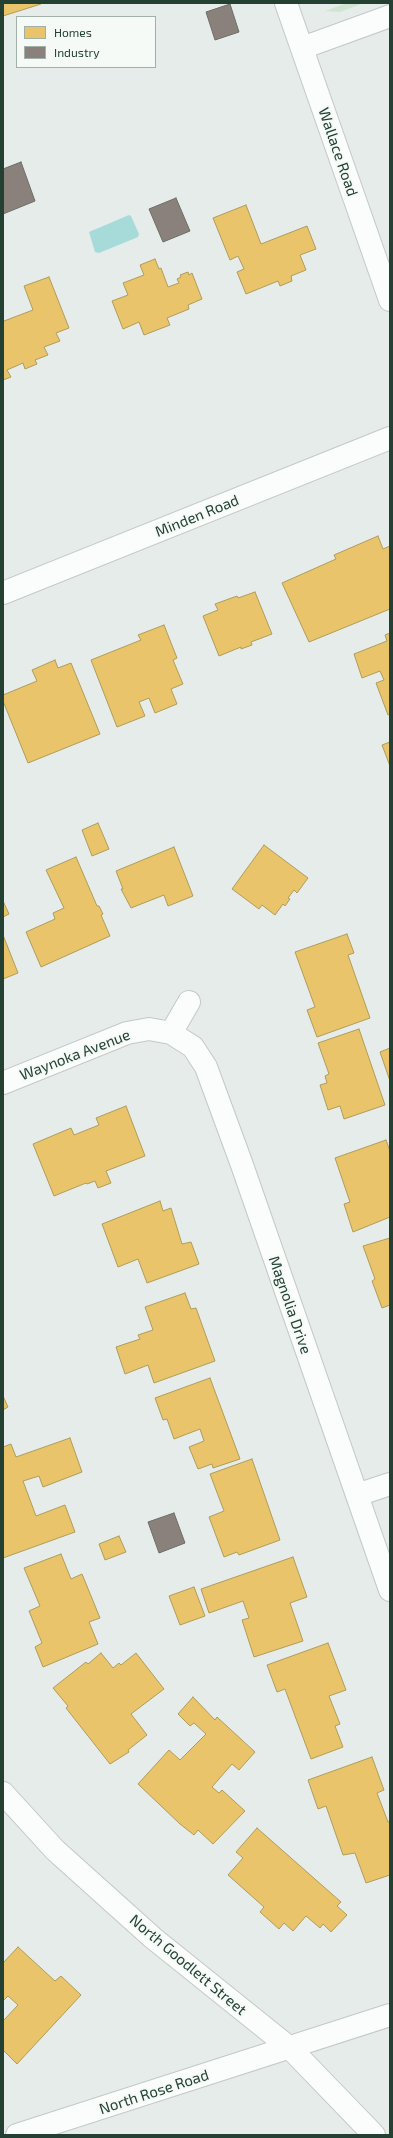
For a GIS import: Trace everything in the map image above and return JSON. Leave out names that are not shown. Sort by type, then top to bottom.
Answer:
[{"type":"street","name":"Wallace Road","points":[[286,3],[390,300]]},
{"type":"street","points":[[302,48],[390,16]]},
{"type":"street","name":"Minden Road","points":[[3,593],[390,438]]},
{"type":"street","points":[[171,1033],[189,1002]]},
{"type":"street","name":"Waynoka Avenue","points":[[3,1083],[127,1033],[149,1029],[171,1033]]},
{"type":"street","name":"Magnolia Drive","points":[[171,1033],[192,1047],[206,1067],[390,1590]]},
{"type":"street","points":[[357,1495],[390,1484]]},
{"type":"street","name":"North Goodlett Street","points":[[3,1793],[55,1850],[153,1938],[290,2048],[374,2135]]},
{"type":"street","points":[[290,2048],[390,2015]]},
{"type":"street","name":"North Rose Road","points":[[17,2135],[290,2048]]},
{"type":"green space","points":[[347,3],[364,3],[340,12],[325,11]]},
{"type":"water","points":[[129,215],[131,216],[139,234],[138,237],[99,253],[95,252],[89,232]]},
{"type":"building: Homes","points":[[3,3],[41,3],[41,4],[3,16]]},
{"type":"building: Homes","points":[[246,205],[261,244],[307,226],[316,249],[300,255],[306,270],[291,276],[292,281],[280,286],[278,281],[246,294],[237,272],[244,269],[238,256],[230,260],[213,218]]},
{"type":"building: Homes","points":[[155,259],[159,269],[161,268],[168,287],[179,283],[177,279],[181,277],[180,275],[188,272],[189,275],[192,273],[202,299],[188,305],[189,309],[167,318],[170,325],[144,335],[139,322],[123,329],[112,301],[128,295],[123,283],[144,275],[140,265]]},
{"type":"building: Homes","points":[[49,277],[69,328],[56,333],[60,341],[44,347],[48,355],[35,360],[37,364],[25,369],[23,363],[7,370],[11,377],[3,380],[3,320],[4,321],[33,310],[24,286]]},
{"type":"building: Homes","points":[[378,536],[383,549],[390,546],[390,609],[309,642],[282,583],[336,559],[334,555]]},
{"type":"building: Homes","points":[[255,592],[272,634],[251,642],[252,645],[241,649],[241,647],[219,656],[203,616],[218,610],[215,604],[237,596],[238,598]]},
{"type":"building: Homes","points":[[164,625],[177,658],[173,660],[183,684],[171,689],[177,704],[155,713],[149,698],[139,702],[145,716],[117,727],[91,660],[141,640],[138,635]]},
{"type":"building: Homes","points":[[390,633],[390,714],[388,715],[376,683],[384,680],[380,671],[362,678],[354,654],[387,641],[385,635]]},
{"type":"building: Homes","points":[[55,660],[58,668],[71,663],[100,734],[28,763],[3,701],[3,695],[37,681],[32,670]]},
{"type":"building: Homes","points":[[390,742],[390,766],[382,745]]},
{"type":"building: Homes","points":[[98,823],[109,849],[92,856],[82,830]]},
{"type":"building: Homes","points":[[264,845],[308,878],[297,893],[294,890],[288,898],[290,899],[285,906],[283,904],[275,915],[262,905],[259,909],[232,889]]},
{"type":"building: Homes","points":[[174,847],[193,896],[168,906],[164,895],[131,908],[121,889],[123,889],[116,871]]},
{"type":"building: Homes","points":[[76,857],[97,906],[99,906],[103,914],[101,915],[110,936],[41,967],[26,932],[55,919],[53,913],[64,908],[46,870]]},
{"type":"building: Homes","points":[[3,901],[9,914],[3,917]]},
{"type":"building: Homes","points":[[347,934],[354,953],[348,955],[370,1018],[317,1037],[307,1010],[315,1007],[295,952]]},
{"type":"building: Homes","points":[[3,935],[18,973],[3,979]]},
{"type":"building: Homes","points":[[359,1029],[385,1105],[344,1119],[340,1106],[328,1110],[320,1085],[327,1083],[325,1076],[329,1074],[318,1043]]},
{"type":"building: Homes","points":[[390,1048],[390,1081],[380,1052]]},
{"type":"building: Homes","points":[[126,1106],[145,1156],[106,1171],[111,1183],[98,1188],[95,1181],[86,1183],[54,1196],[33,1144],[71,1128],[74,1135],[99,1125],[96,1118]]},
{"type":"building: Homes","points":[[386,1140],[390,1151],[390,1217],[353,1232],[344,1204],[350,1202],[335,1158]]},
{"type":"building: Homes","points":[[160,1201],[163,1211],[171,1208],[182,1244],[191,1242],[199,1264],[147,1283],[138,1259],[118,1267],[102,1224]]},
{"type":"building: Homes","points":[[390,1238],[390,1305],[382,1308],[372,1281],[375,1279],[363,1246]]},
{"type":"building: Homes","points":[[185,1293],[191,1309],[196,1308],[215,1361],[154,1383],[148,1365],[125,1374],[116,1347],[140,1339],[138,1335],[153,1330],[145,1307]]},
{"type":"building: Homes","points":[[210,1378],[240,1459],[213,1468],[212,1464],[198,1469],[189,1447],[204,1441],[200,1429],[174,1439],[167,1419],[163,1420],[155,1398]]},
{"type":"building: Homes","points":[[3,1396],[8,1407],[3,1410]]},
{"type":"building: Homes","points":[[70,1438],[82,1472],[43,1487],[39,1476],[23,1481],[36,1516],[65,1505],[75,1532],[3,1558],[3,1447],[11,1444],[16,1457]]},
{"type":"building: Homes","points":[[252,1459],[280,1540],[239,1555],[237,1552],[224,1557],[209,1517],[224,1511],[210,1474]]},
{"type":"building: Homes","points":[[119,1536],[126,1552],[105,1560],[99,1544]]},
{"type":"building: Homes","points":[[61,1554],[71,1579],[82,1574],[100,1618],[89,1622],[98,1644],[43,1667],[35,1647],[42,1643],[29,1611],[40,1606],[24,1568]]},
{"type":"building: Homes","points":[[293,1557],[307,1597],[290,1603],[303,1641],[254,1657],[242,1620],[249,1618],[243,1601],[209,1613],[201,1589]]},
{"type":"building: Homes","points":[[194,1587],[205,1616],[180,1625],[169,1596]]},
{"type":"building: Homes","points":[[328,1643],[346,1690],[329,1696],[340,1724],[335,1726],[343,1747],[311,1759],[285,1689],[277,1692],[267,1665]]},
{"type":"building: Homes","points":[[101,1653],[113,1668],[119,1663],[121,1665],[136,1653],[164,1689],[131,1714],[147,1735],[128,1750],[129,1752],[110,1764],[66,1708],[68,1706],[53,1688],[86,1662],[88,1664]]},
{"type":"building: Homes","points":[[193,1697],[215,1720],[217,1717],[255,1752],[239,1770],[232,1764],[212,1787],[219,1793],[222,1790],[245,1811],[213,1844],[198,1830],[194,1835],[180,1824],[138,1784],[169,1750],[180,1760],[206,1734],[194,1723],[190,1726],[178,1714]]},
{"type":"building: Homes","points":[[372,1757],[384,1790],[377,1793],[388,1822],[390,1821],[390,1875],[366,1883],[355,1853],[343,1855],[326,1806],[318,1809],[308,1780]]},
{"type":"building: Homes","points":[[257,1828],[341,1902],[337,1906],[347,1915],[331,1932],[323,1924],[320,1928],[306,1916],[293,1931],[284,1923],[279,1929],[260,1912],[264,1907],[228,1875],[243,1858],[236,1852]]},
{"type":"building: Homes","points":[[18,1947],[55,1981],[61,1976],[81,1995],[17,2064],[3,2050],[3,2021],[18,2005],[8,1996],[4,2000],[3,1999],[3,1963]]},
{"type":"building: Industry","points":[[230,4],[239,32],[215,40],[206,12]]},
{"type":"building: Industry","points":[[21,162],[35,201],[3,214],[3,169]]},
{"type":"building: Industry","points":[[176,198],[190,231],[163,242],[149,209]]},
{"type":"building: Industry","points":[[174,1513],[185,1543],[159,1553],[148,1522]]}]
